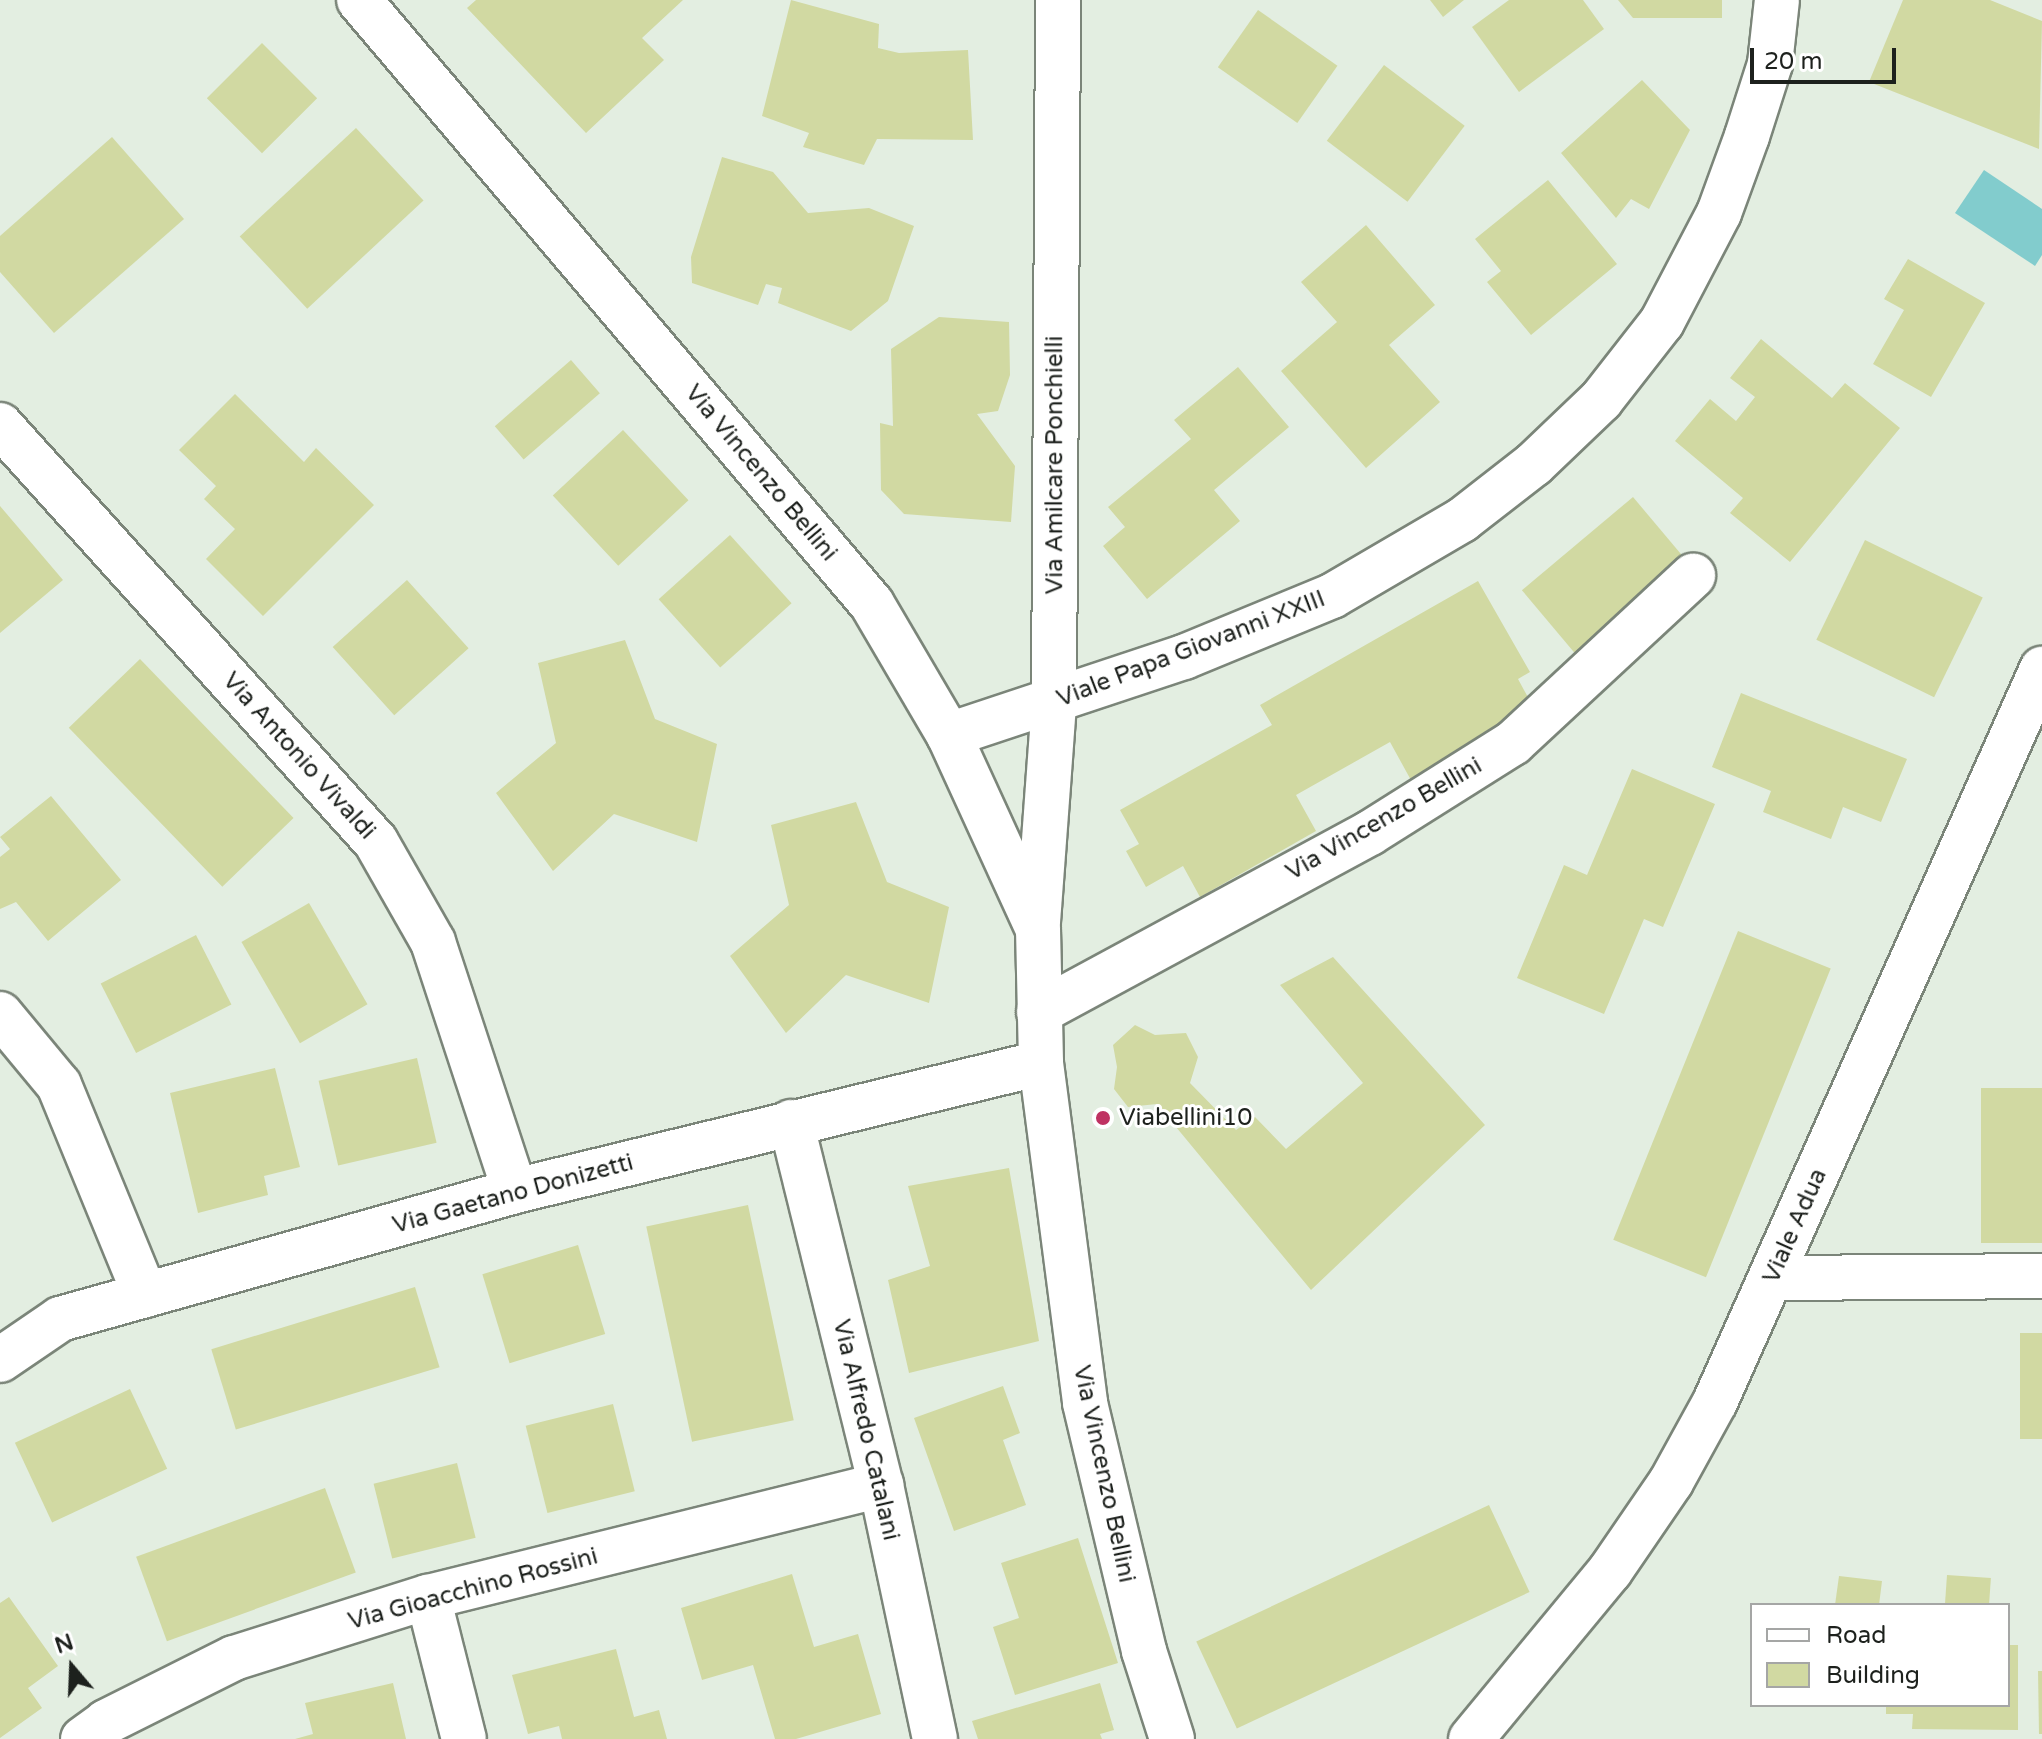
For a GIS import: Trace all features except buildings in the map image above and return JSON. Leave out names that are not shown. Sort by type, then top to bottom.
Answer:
[{"type":"street","name":"Via Vincenzo Bellini","points":[[359,0],[872,604],[949,735],[1038,929],[1041,1063],[1085,1403],[1144,1651],[1172,1739]]},
{"type":"street","name":"Via Amilcare Ponchielli","points":[[1038,929],[1054,702],[1058,0]]},
{"type":"street","name":"Viale Papa Giovanni XXIII","points":[[949,735],[1184,657],[1332,596],[1462,520],[1534,464],[1601,400],[1662,322],[1719,213],[1770,64],[1777,0]]},
{"type":"street","name":"Via Antonio Vivaldi","points":[[0,425],[376,842],[438,954],[515,1191]]},
{"type":"street","name":"Via Vincenzo Bellini","points":[[1039,1012],[1370,833],[1513,743],[1693,576]]},
{"type":"street","name":"Viale Adua","points":[[1471,1739],[1610,1571],[1671,1482],[1715,1402],[2042,669]]},
{"type":"street","points":[[0,1014],[59,1085],[145,1295]]},
{"type":"street","name":"Via Gaetano Donizetti","points":[[0,1360],[60,1319],[515,1191],[1041,1063]]},
{"type":"street","name":"Via Alfredo Catalani","points":[[791,1122],[881,1485],[935,1739]]},
{"type":"street","points":[[1772,1278],[2042,1276]]},
{"type":"street","name":"Via Gioacchino Rossini","points":[[83,1739],[106,1722],[234,1658],[428,1597],[881,1485]]},
{"type":"street","points":[[428,1597],[464,1739]]},
{"type":"water","points":[[1984,170],[2042,209],[2042,255],[2035,266],[1955,213]]},
{"type":"place","name":"Viabellini10","points":[[1103,1118]]}]
